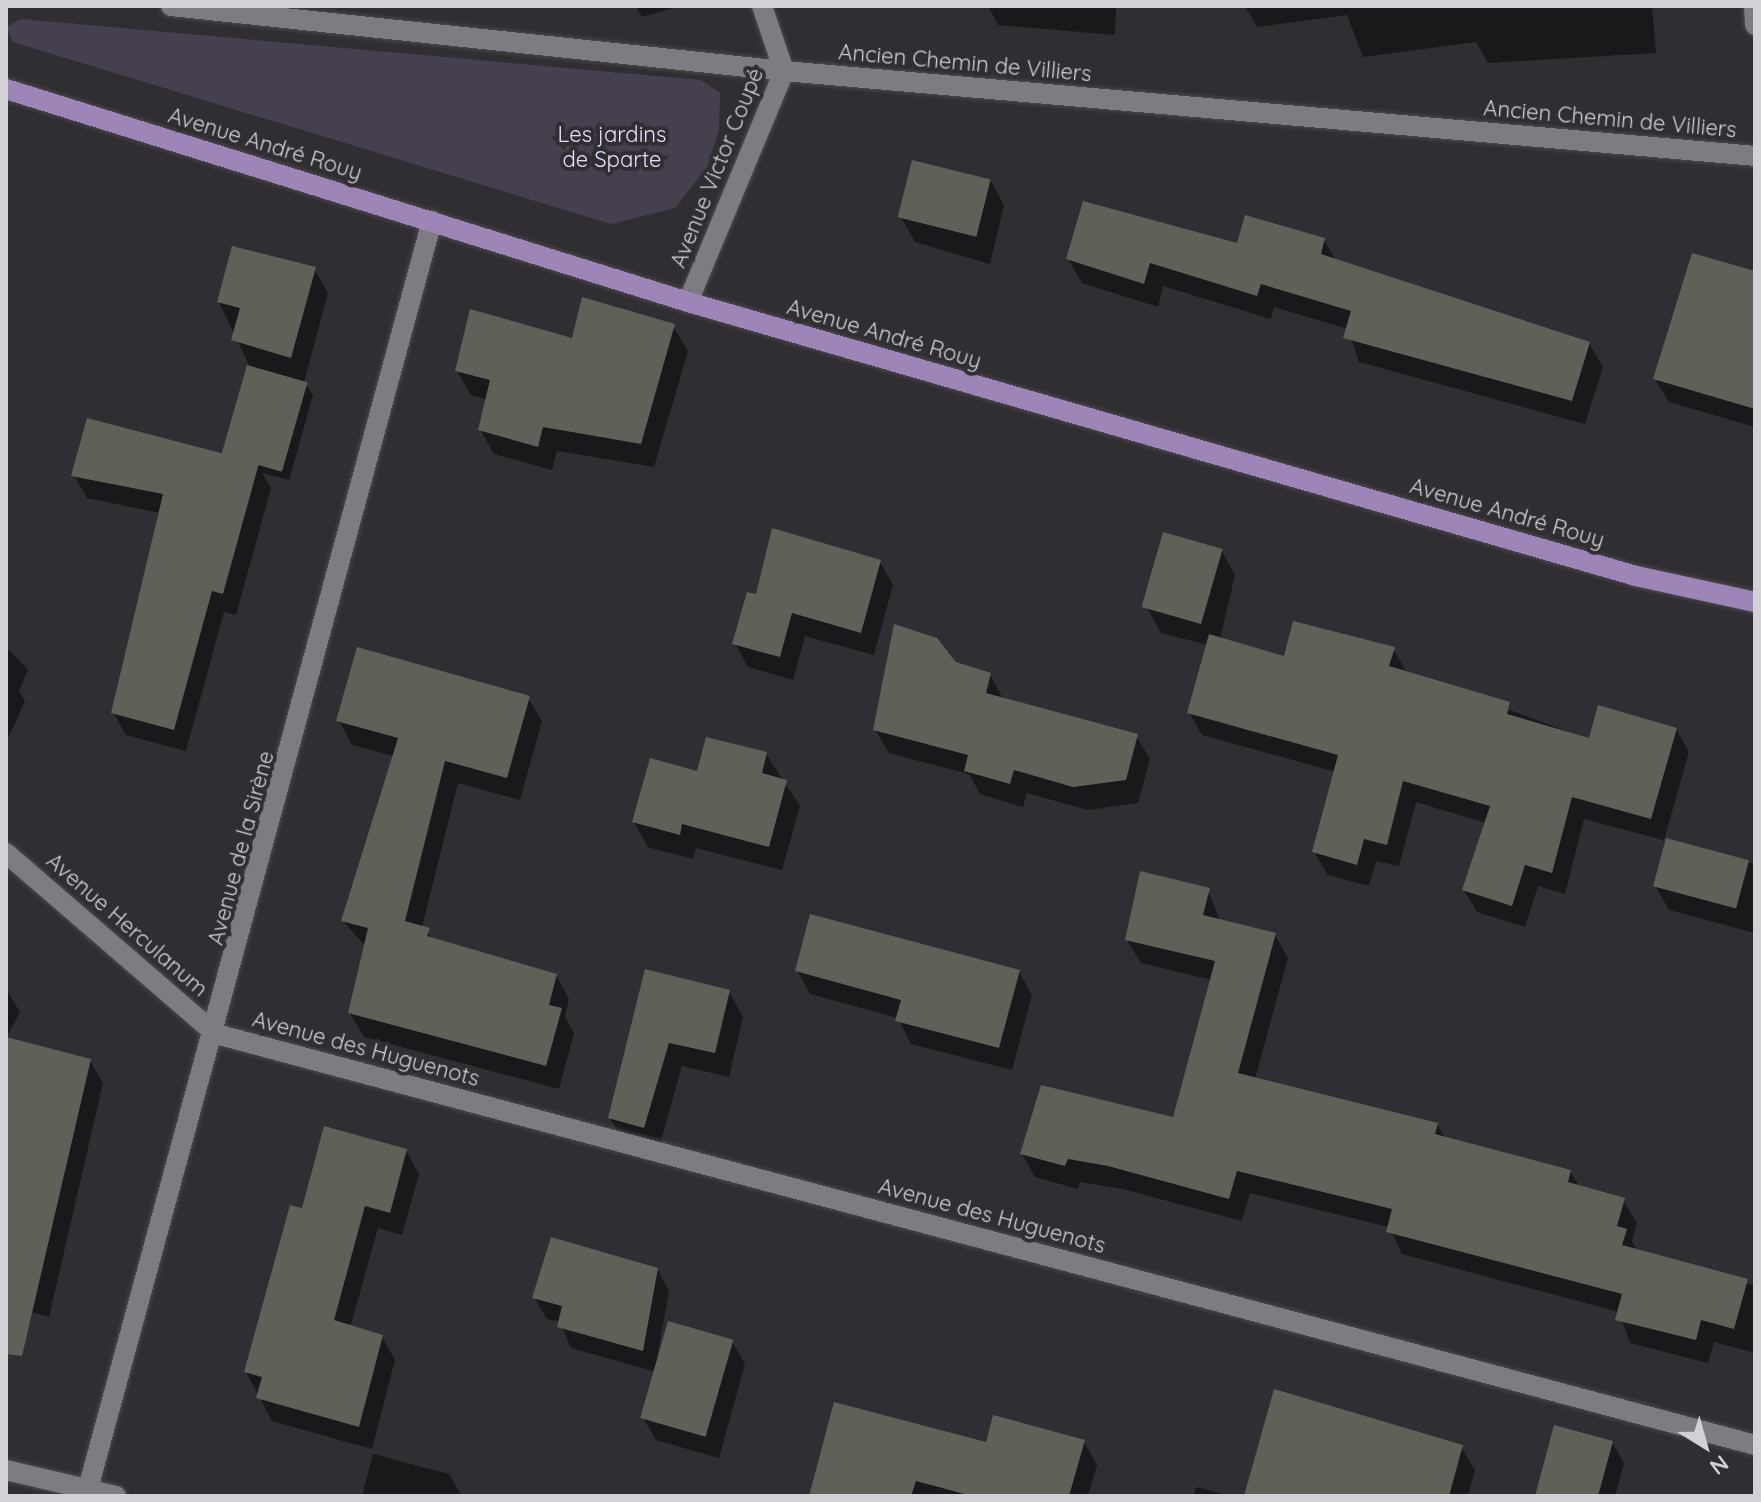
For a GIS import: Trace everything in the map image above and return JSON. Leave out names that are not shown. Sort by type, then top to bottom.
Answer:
[{"type":"main road","name":"Avenue André Rouy","points":[[6,89],[688,302],[1636,576],[1755,602]]},
{"type":"street","name":"Ancien Chemin de Villiers","points":[[171,6],[784,71],[1755,156]]},
{"type":"street","name":"Avenue Victor Coupé","points":[[688,302],[784,71],[762,6]]},
{"type":"street","points":[[1754,6],[1755,25]]},
{"type":"street","name":"Avenue de la Sirène","points":[[89,1485],[216,1034],[432,221]]},
{"type":"street","name":"Avenue Herculanum","points":[[6,853],[216,1034]]},
{"type":"street","name":"Avenue des Huguenots","points":[[216,1034],[1755,1445]]},
{"type":"street","points":[[6,1470],[89,1485],[116,1496]]},
{"type":"green space","name":"Les jardins de Sparte","points":[[21,19],[701,80],[720,93],[719,130],[707,167],[675,208],[611,224],[13,42],[6,27]]},
{"type":"building","points":[[912,160],[991,180],[976,237],[898,217]]},
{"type":"building","points":[[1083,201],[1237,243],[1245,215],[1325,238],[1321,254],[1590,342],[1572,401],[1343,338],[1351,311],[1261,284],[1257,296],[1150,263],[1144,284],[1066,259]]},
{"type":"building","points":[[232,246],[316,267],[291,358],[231,340],[240,308],[217,302]]},
{"type":"building","points":[[1692,253],[1755,271],[1755,409],[1653,379]]},
{"type":"building","points":[[582,297],[675,324],[641,444],[543,427],[538,447],[478,430],[490,380],[455,371],[470,309],[572,338]]},
{"type":"building","points":[[247,365],[308,382],[282,472],[221,454]]},
{"type":"building","points":[[87,418],[259,463],[223,594],[212,591],[174,730],[111,713],[163,494],[71,476]]},
{"type":"building","points":[[772,528],[881,560],[861,633],[792,613],[780,657],[732,644],[747,592],[756,594]]},
{"type":"building","points":[[1163,532],[1223,549],[1201,624],[1142,607]]},
{"type":"building","points":[[1293,621],[1395,647],[1389,666],[1510,702],[1507,714],[1589,738],[1598,705],[1677,728],[1651,819],[1572,797],[1552,873],[1525,865],[1512,906],[1462,890],[1490,806],[1403,781],[1387,845],[1364,839],[1357,865],[1312,852],[1338,755],[1187,713],[1209,634],[1284,656]]},
{"type":"building","points":[[894,624],[937,638],[956,662],[991,673],[986,693],[1138,734],[1126,780],[1073,787],[1014,770],[1010,784],[964,771],[968,755],[873,730]]},
{"type":"building","points":[[357,647],[530,696],[507,778],[445,761],[405,921],[430,928],[427,936],[557,974],[549,1005],[562,1008],[546,1066],[348,1013],[368,928],[341,921],[398,738],[336,721]]},
{"type":"building","points":[[706,737],[767,752],[762,773],[787,780],[769,847],[682,824],[680,835],[632,822],[650,758],[697,771]]},
{"type":"building","points":[[1666,838],[1749,860],[1736,909],[1653,886]]},
{"type":"building","points":[[1140,871],[1210,888],[1203,915],[1276,933],[1238,1073],[1438,1123],[1435,1134],[1571,1170],[1568,1182],[1625,1198],[1617,1226],[1627,1229],[1622,1245],[1748,1279],[1734,1329],[1701,1320],[1696,1340],[1615,1320],[1622,1294],[1386,1232],[1392,1209],[1237,1171],[1229,1199],[1108,1166],[1068,1159],[1065,1166],[1020,1154],[1041,1085],[1173,1117],[1215,961],[1125,940]]},
{"type":"building","points":[[810,914],[1020,970],[999,1048],[895,1021],[901,1000],[795,971]]},
{"type":"building","points":[[645,969],[730,990],[715,1053],[669,1043],[644,1128],[608,1118]]},
{"type":"building","points":[[6,1037],[91,1059],[22,1356],[6,1354]]},
{"type":"building","points":[[324,1126],[407,1149],[390,1213],[365,1206],[334,1320],[383,1335],[359,1427],[256,1398],[262,1377],[244,1372],[290,1205],[302,1208]]},
{"type":"building","points":[[551,1237],[658,1268],[643,1351],[557,1327],[562,1306],[532,1298]]},
{"type":"building","points":[[668,1321],[733,1340],[706,1437],[640,1418]]},
{"type":"building","points":[[1274,1389],[1463,1445],[1449,1496],[1244,1496]]},
{"type":"building","points":[[834,1402],[986,1442],[993,1415],[1085,1440],[1069,1496],[972,1496],[916,1481],[911,1496],[809,1496]]},
{"type":"building","points":[[1554,1425],[1613,1441],[1598,1496],[1535,1496]]}]
